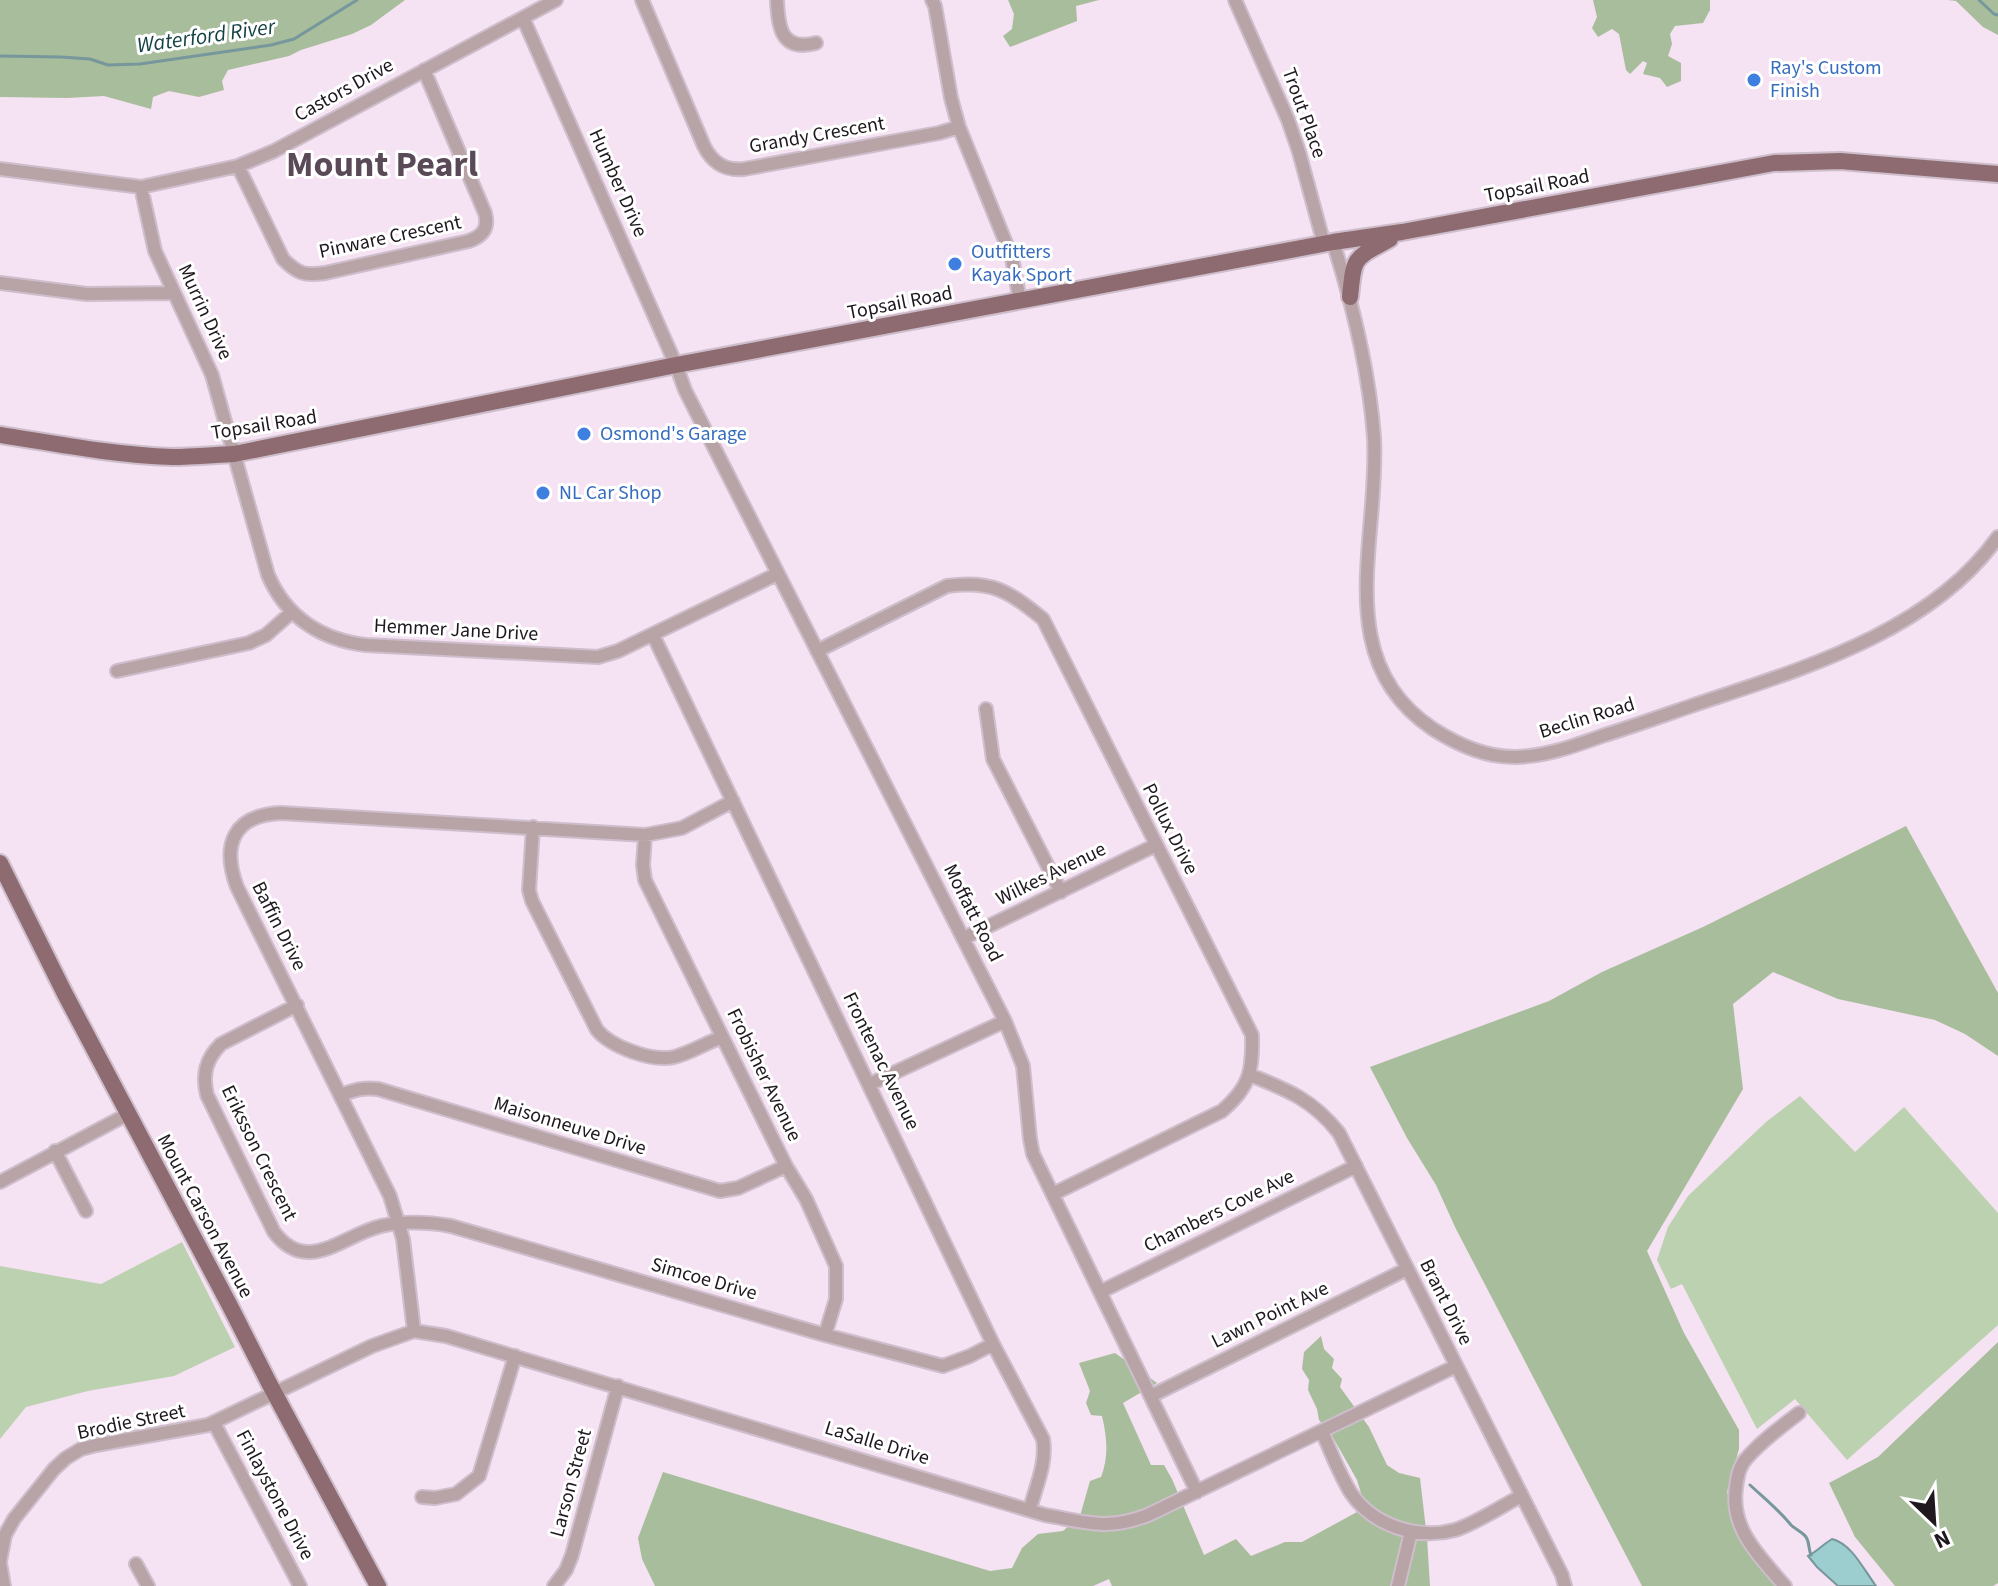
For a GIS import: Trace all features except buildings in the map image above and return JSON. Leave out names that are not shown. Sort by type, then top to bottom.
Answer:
[{"type":"main road","name":"Topsail Road","points":[[0,435],[136,454],[174,457],[234,454],[676,365],[1774,163],[1840,161],[1998,174]]},
{"type":"main road","points":[[1350,297],[1352,272],[1360,255],[1402,232]]},
{"type":"main road","name":"Mount Carson Avenue","points":[[2,873],[378,1586]]},
{"type":"street","name":"Castors Drive","points":[[0,169],[141,187],[238,166],[274,151],[556,0]]},
{"type":"street","name":"Grandy Crescent","points":[[642,0],[704,146],[711,158],[722,166],[744,169],[959,127]]},
{"type":"street","points":[[777,0],[778,24],[784,36],[797,44],[816,43]]},
{"type":"street","points":[[932,0],[959,127],[1012,258],[1020,301]]},
{"type":"street","name":"Trout Place","points":[[1235,0],[1288,120],[1328,243]]},
{"type":"street","name":"Humber Drive","points":[[523,18],[676,365]]},
{"type":"street","name":"Pinware Crescent","points":[[238,166],[283,259],[303,274],[340,270],[478,238],[485,231],[485,213],[424,70]]},
{"type":"street","name":"Murrin Drive","points":[[141,187],[155,251],[212,375],[234,454]]},
{"type":"street","name":"Beclin Road","points":[[1328,243],[1350,297],[1365,372],[1373,436],[1375,479],[1367,606],[1374,653],[1392,690],[1427,725],[1453,742],[1483,753],[1516,757],[1549,753],[1810,665],[1859,644],[1928,606],[1993,555],[1998,537]]},
{"type":"street","points":[[0,283],[87,294],[173,293]]},
{"type":"street","name":"Moffatt Road","points":[[676,365],[685,390],[777,574],[1005,1021],[1023,1066],[1031,1147],[1197,1492]]},
{"type":"street","name":"Hemmer Jane Drive","points":[[234,454],[268,575],[276,591],[307,625],[345,642],[598,657],[612,654],[653,635],[777,574]]},
{"type":"street","name":"Pollux Drive","points":[[817,651],[947,586],[983,584],[1001,589],[1043,619],[1252,1035],[1250,1075]]},
{"type":"street","points":[[117,671],[249,643],[266,635],[292,612]]},
{"type":"street","name":"Frontenac Avenue","points":[[653,635],[993,1344],[1043,1439],[1044,1461],[1030,1509]]},
{"type":"street","points":[[986,709],[993,759],[1061,892]]},
{"type":"street","name":"Baffin Drive","points":[[414,1331],[400,1223],[390,1196],[232,874],[233,837],[255,816],[281,813],[645,835],[682,828],[733,801]]},
{"type":"street","points":[[533,827],[529,890],[532,901],[597,1030],[605,1039],[629,1051],[672,1057],[722,1037]]},
{"type":"street","name":"Frobisher Avenue","points":[[645,835],[645,880],[786,1166],[806,1199],[836,1266],[836,1299],[825,1335]]},
{"type":"street","name":"Wilkes Avenue","points":[[964,938],[1156,845]]},
{"type":"street","name":"Eriksson Crescent","points":[[297,1005],[232,1037],[213,1052],[204,1073],[207,1095],[274,1232],[289,1247],[301,1252],[323,1251],[369,1230],[400,1223]]},
{"type":"street","points":[[870,1084],[1005,1021]]},
{"type":"street","points":[[1053,1194],[1222,1111],[1237,1098],[1250,1075]]},
{"type":"street","name":"Brant Drive","points":[[1250,1075],[1289,1090],[1325,1115],[1339,1133],[1565,1586]]},
{"type":"street","name":"Maisonneuve Drive","points":[[341,1095],[366,1088],[378,1089],[720,1191],[738,1188],[786,1166]]},
{"type":"street","points":[[0,1182],[128,1114]]},
{"type":"street","points":[[55,1151],[86,1211]]},
{"type":"street","name":"Chambers Cove Ave","points":[[1100,1292],[1356,1166]]},
{"type":"street","name":"Simcoe Drive","points":[[400,1223],[451,1226],[825,1335],[943,1366],[993,1344]]},
{"type":"street","name":"Lawn Point Ave","points":[[1151,1396],[1407,1269]]},
{"type":"street","name":"LaSalle Drive","points":[[275,1392],[361,1350],[414,1331],[446,1336],[1045,1515],[1109,1525],[1127,1523],[1197,1492],[1456,1366]]},
{"type":"street","points":[[422,1497],[456,1494],[479,1476],[515,1356]]},
{"type":"street","name":"Larson Street","points":[[554,1586],[572,1555],[618,1386]]},
{"type":"street","name":"Brodie Street","points":[[4,1586],[0,1562],[2,1544],[9,1526],[66,1458],[89,1446],[214,1423],[275,1392]]},
{"type":"street","points":[[1785,1586],[1741,1530],[1734,1498],[1738,1473],[1744,1461],[1799,1413]]},
{"type":"street","name":"Finlaystone Drive","points":[[214,1423],[300,1586]]},
{"type":"street","points":[[1322,1432],[1352,1494],[1368,1511],[1387,1524],[1411,1532],[1438,1533],[1458,1529],[1521,1496]]},
{"type":"street","points":[[1398,1586],[1411,1532]]},
{"type":"street","points":[[136,1564],[148,1586]]},
{"type":"shaded area","points":[[0,0],[405,0],[371,25],[352,34],[289,56],[228,70],[222,81],[224,90],[199,97],[169,91],[153,97],[151,109],[104,96],[0,97]]},
{"type":"shaded area","points":[[1008,0],[1099,0],[1076,6],[1077,21],[1010,47],[1003,36],[1012,29],[1014,14]]},
{"type":"shaded area","points":[[1593,0],[1710,0],[1710,10],[1703,23],[1675,26],[1670,34],[1672,44],[1668,56],[1681,63],[1681,81],[1667,87],[1660,78],[1643,74],[1647,63],[1643,61],[1630,74],[1626,70],[1619,34],[1612,29],[1598,37],[1592,28],[1597,17]]},
{"type":"shaded area","points":[[1948,0],[1998,0],[1998,35],[1983,27],[1956,1]]},
{"type":"shaded area","points":[[1906,826],[1998,993],[1998,1056],[1965,1034],[1935,1020],[1838,999],[1773,972],[1733,1004],[1743,1089],[1647,1251],[1684,1333],[1739,1430],[1739,1449],[1727,1492],[1739,1535],[1779,1586],[1642,1586],[1436,1185],[1370,1067],[1549,1001],[1602,972],[1703,927]]},
{"type":"shaded area","points":[[1800,1096],[1855,1152],[1904,1107],[1998,1213],[1998,1325],[1847,1460],[1795,1399],[1757,1429],[1682,1284],[1671,1289],[1657,1260],[1668,1227],[1688,1196],[1766,1122]]},
{"type":"shaded area","points":[[182,1242],[235,1347],[174,1376],[88,1391],[26,1407],[0,1439],[0,1266],[101,1284]]},
{"type":"shaded area","points":[[1321,1336],[1324,1349],[1334,1359],[1332,1368],[1342,1379],[1340,1387],[1369,1427],[1387,1465],[1399,1473],[1420,1478],[1430,1586],[1112,1586],[1109,1579],[1093,1586],[655,1586],[642,1559],[638,1538],[663,1472],[990,1571],[1012,1568],[1022,1548],[1038,1534],[1063,1531],[1080,1516],[1090,1481],[1101,1477],[1106,1454],[1104,1424],[1102,1416],[1091,1415],[1086,1403],[1090,1391],[1079,1363],[1115,1353],[1157,1383],[1123,1403],[1151,1465],[1164,1465],[1172,1479],[1204,1555],[1236,1539],[1251,1556],[1285,1542],[1302,1542],[1357,1512],[1363,1500],[1357,1480],[1331,1434],[1319,1420],[1308,1390],[1309,1380],[1302,1369],[1304,1352]]},
{"type":"shaded area","points":[[1998,1342],[1998,1583],[1993,1586],[1895,1586],[1855,1537],[1829,1483],[1878,1457]]},
{"type":"shaded area","points":[[1832,1539],[1852,1552],[1876,1586],[1838,1586],[1817,1567],[1808,1556]]},
{"type":"waterway","name":"Waterford River","points":[[0,56],[90,59],[108,65],[140,64],[271,45],[294,39],[357,0]]},
{"type":"waterway","name":"Waterford River","points":[[1979,0],[1998,15]]},
{"type":"waterway","points":[[1750,1485],[1806,1537],[1811,1555]]},
{"type":"place","name":"Ray's Custom Finish","points":[[1754,80]]},
{"type":"place","name":"Outfitters Kayak Sport","points":[[955,264]]},
{"type":"place","name":"Osmond's Garage","points":[[584,434]]},
{"type":"place","name":"NL Car Shop","points":[[543,493]]},
{"type":"district","name":"Mount Pearl","points":[[382,164]]}]
